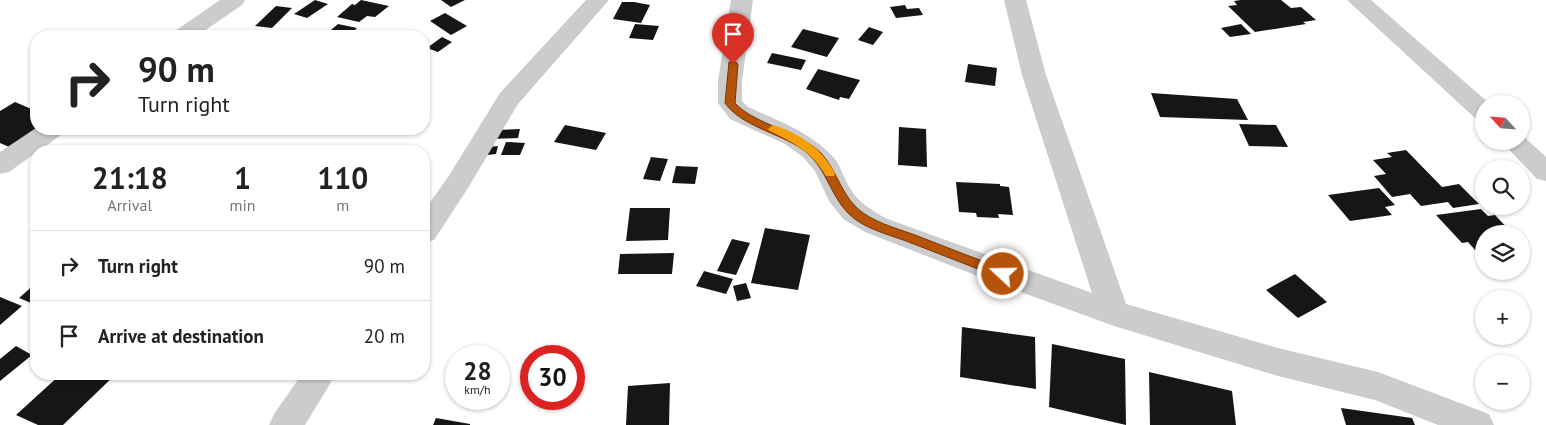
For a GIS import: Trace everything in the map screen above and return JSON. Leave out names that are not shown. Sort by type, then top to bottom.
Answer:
[{"type":"street","points":[[192,30],[234,0]]},
{"type":"street","points":[[430,223],[509,99],[598,0]]},
{"type":"street","points":[[742,0],[730,81],[730,103],[738,113],[794,138],[812,151],[826,166],[840,194],[853,212],[875,225],[1003,274],[1114,313],[1278,362],[1378,386],[1477,425]]},
{"type":"street","points":[[1015,0],[1034,75],[1114,313]]},
{"type":"street","points":[[1358,0],[1475,104]]},
{"type":"street","points":[[0,165],[43,135]]},
{"type":"street","points":[[1523,150],[1546,172]]},
{"type":"street","points":[[286,425],[316,380]]},
{"type":"building","points":[[315,0],[328,4],[307,18],[294,14]]},
{"type":"building","points":[[361,0],[389,6],[375,17],[367,16],[359,22],[337,17],[352,4],[355,5]]},
{"type":"building","points":[[441,0],[465,0],[451,7]]},
{"type":"building","points":[[1281,0],[1291,8],[1301,7],[1316,20],[1303,22],[1306,24],[1255,32],[1228,6],[1237,5],[1234,1]]},
{"type":"building","points":[[622,2],[650,5],[641,23],[613,19]]},
{"type":"building","points":[[905,5],[907,9],[919,8],[923,15],[896,18],[890,7]]},
{"type":"building","points":[[276,6],[292,8],[272,28],[255,26]]},
{"type":"building","points":[[445,13],[467,26],[451,35],[430,21]]},
{"type":"building","points":[[338,24],[357,28],[355,30],[331,30]]},
{"type":"building","points":[[635,24],[659,26],[653,40],[629,38]]},
{"type":"building","points":[[1241,24],[1251,34],[1230,37],[1221,28]]},
{"type":"building","points":[[869,27],[883,32],[873,45],[858,40]]},
{"type":"building","points":[[803,29],[839,38],[827,57],[791,47]]},
{"type":"building","points":[[442,37],[452,42],[438,52],[430,49],[430,46]]},
{"type":"building","points":[[772,53],[806,60],[801,70],[767,63]]},
{"type":"building","points":[[968,64],[997,68],[995,86],[965,82]]},
{"type":"building","points":[[818,69],[860,80],[849,99],[840,97],[839,100],[806,89]]},
{"type":"building","points":[[1151,93],[1237,99],[1248,120],[1160,117]]},
{"type":"building","points":[[15,102],[30,108],[30,134],[14,149],[0,143],[0,111]]},
{"type":"building","points":[[1239,124],[1276,125],[1288,147],[1249,146]]},
{"type":"building","points":[[565,125],[606,133],[596,150],[554,142]]},
{"type":"building","points":[[899,127],[926,129],[927,167],[898,165]]},
{"type":"building","points":[[520,129],[518,138],[492,139],[495,130]]},
{"type":"building","points":[[506,142],[525,143],[520,155],[501,155]]},
{"type":"building","points":[[498,146],[496,154],[487,155],[489,147]]},
{"type":"building","points":[[1406,150],[1442,187],[1459,184],[1475,200],[1475,205],[1453,208],[1448,202],[1421,206],[1410,194],[1392,197],[1374,176],[1386,174],[1373,160],[1392,157],[1387,153]]},
{"type":"building","points":[[651,157],[668,159],[660,181],[643,179]]},
{"type":"building","points":[[676,166],[698,167],[695,184],[672,183]]},
{"type":"building","points":[[956,182],[1000,184],[1000,186],[1009,187],[1013,215],[998,214],[999,218],[977,217],[976,213],[959,212]]},
{"type":"building","points":[[1379,188],[1395,205],[1385,207],[1392,215],[1350,221],[1328,195]]},
{"type":"building","points":[[630,208],[670,208],[668,240],[626,241]]},
{"type":"building","points":[[1475,210],[1475,215],[1495,215],[1504,225],[1475,225],[1475,250],[1468,242],[1462,243],[1436,215]]},
{"type":"building","points":[[765,228],[810,235],[798,290],[751,283]]},
{"type":"building","points":[[732,239],[750,243],[736,275],[717,271]]},
{"type":"building","points":[[674,253],[672,274],[618,274],[620,254]]},
{"type":"building","points":[[704,271],[733,279],[726,294],[696,286]]},
{"type":"building","points":[[1295,274],[1327,302],[1298,318],[1266,290]]},
{"type":"building","points":[[746,283],[751,298],[737,301],[733,286]]},
{"type":"building","points":[[30,288],[30,303],[19,298]]},
{"type":"building","points":[[0,297],[22,306],[0,325]]},
{"type":"building","points":[[962,327],[1035,337],[1036,389],[960,377]]},
{"type":"building","points":[[1052,344],[1125,359],[1126,425],[1049,407]]},
{"type":"building","points":[[16,346],[30,354],[30,357],[0,381],[0,359]]},
{"type":"building","points":[[1149,372],[1232,391],[1236,425],[1150,425]]},
{"type":"building","points":[[54,380],[110,380],[63,425],[38,425],[16,415]]},
{"type":"building","points":[[670,383],[669,425],[626,425],[628,386]]},
{"type":"building","points":[[1341,408],[1412,418],[1415,425],[1346,425]]},
{"type":"building","points":[[436,418],[470,424],[470,425],[433,425]]},
{"type":"slow traffic","points":[[773,129],[794,138],[812,151],[826,166],[830,174]]},
{"type":"route","points":[[733,64],[730,81],[730,103],[738,113],[794,138],[812,151],[826,166],[840,194],[853,212],[875,225],[1003,274]]}]
